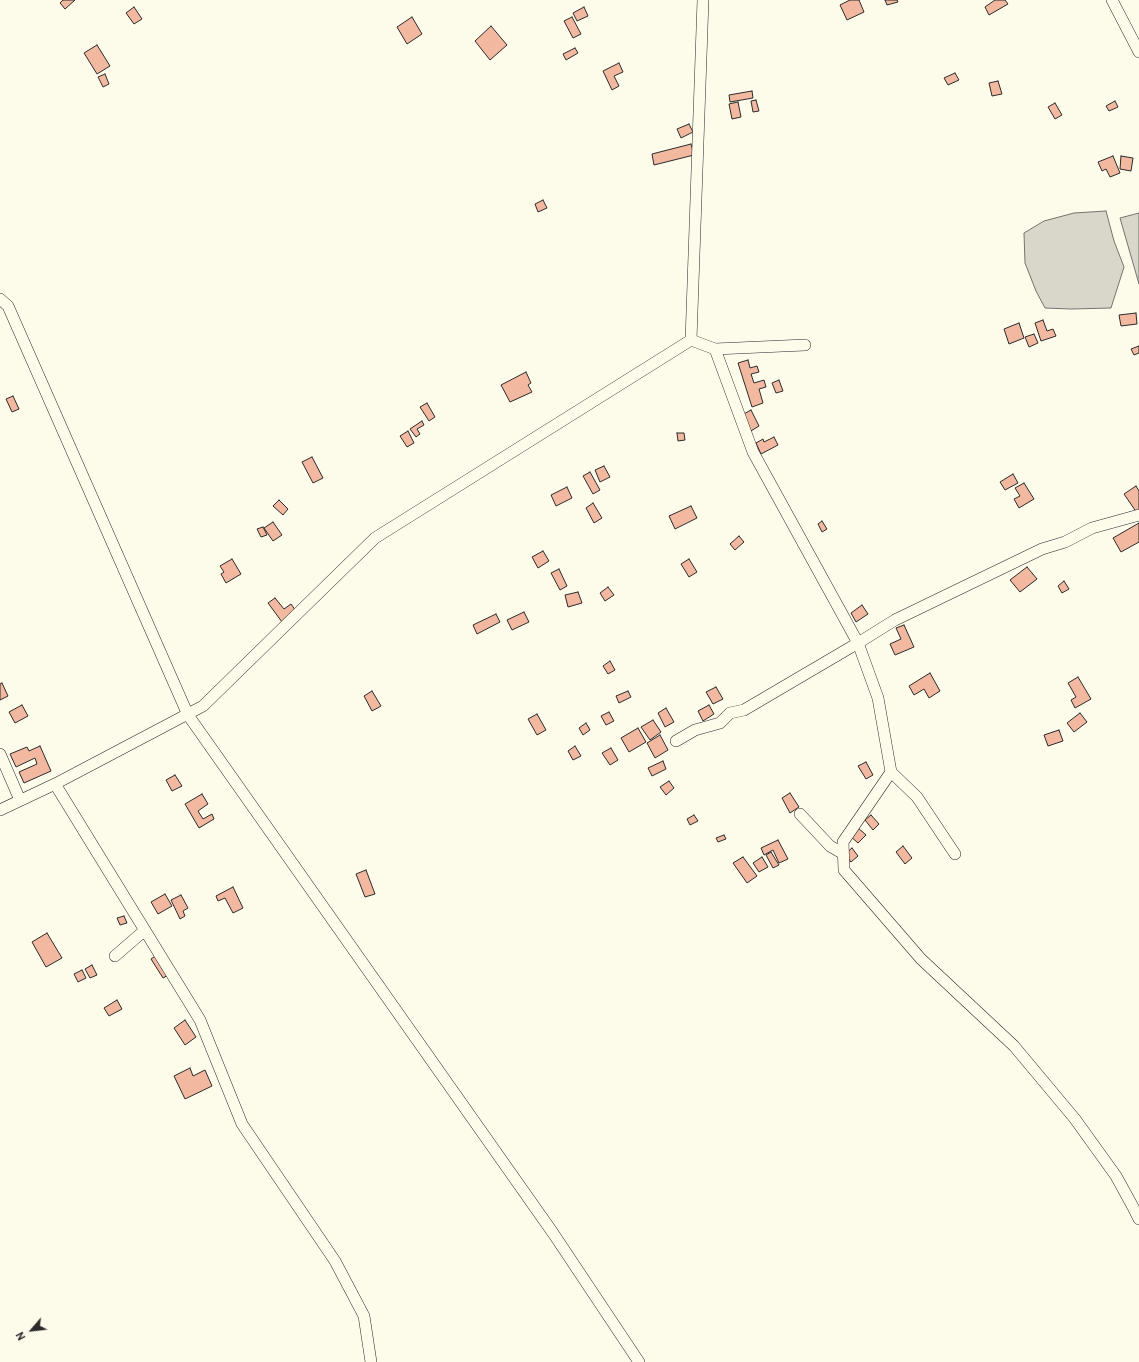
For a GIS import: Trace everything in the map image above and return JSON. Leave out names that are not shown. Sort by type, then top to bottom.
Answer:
[{"type":"street","points":[[691,340],[703,0]]},
{"type":"street","points":[[1112,0],[1139,52]]},
{"type":"street","points":[[0,299],[8,306],[188,715],[553,1233],[639,1362]]},
{"type":"street","points":[[691,340],[715,349],[805,345]]},
{"type":"street","points":[[0,810],[55,784],[203,706],[375,538],[691,340]]},
{"type":"street","points":[[715,349],[753,452],[858,644],[878,698],[891,772],[917,797],[955,854]]},
{"type":"street","points":[[676,741],[695,730],[720,723],[730,713],[744,710],[858,644],[895,620],[1042,549],[1065,542],[1092,528],[1139,515]]},
{"type":"street","points":[[0,754],[20,800]]},
{"type":"street","points":[[891,772],[843,842],[842,853],[844,870],[921,959],[1014,1046],[1075,1119],[1116,1176],[1139,1220]]},
{"type":"street","points":[[55,784],[200,1020],[242,1124],[335,1261],[364,1316],[371,1362]]},
{"type":"street","points":[[800,814],[830,846],[842,853]]},
{"type":"street","points":[[115,956],[145,930]]},
{"type":"shaded area","points":[[1106,211],[1114,241],[1124,267],[1111,308],[1045,308],[1036,291],[1025,263],[1024,233],[1044,221],[1074,213]]},
{"type":"shaded area","points":[[1139,213],[1139,284],[1120,218]]},
{"type":"building","points":[[63,0],[75,0],[65,9],[60,3]]},
{"type":"building","points":[[850,0],[859,0],[864,12],[847,20],[840,5]]},
{"type":"building","points":[[885,0],[897,0],[898,2],[887,5]]},
{"type":"building","points":[[995,0],[1005,0],[1008,4],[989,15],[985,7]]},
{"type":"building","points":[[134,7],[142,19],[134,24],[126,13]]},
{"type":"building","points":[[584,7],[588,16],[577,21],[573,13]]},
{"type":"building","points":[[412,17],[422,34],[407,44],[397,27]]},
{"type":"building","points":[[572,17],[581,34],[573,38],[564,21]]},
{"type":"building","points":[[491,26],[507,45],[490,60],[475,41]]},
{"type":"building","points":[[97,45],[110,66],[97,74],[84,53]]},
{"type":"building","points":[[575,48],[578,53],[566,60],[563,54]]},
{"type":"building","points":[[619,63],[623,72],[614,76],[619,86],[612,90],[603,71]]},
{"type":"building","points":[[955,73],[959,80],[948,85],[944,78]]},
{"type":"building","points":[[105,74],[109,84],[103,87],[98,77]]},
{"type":"building","points":[[998,81],[1002,94],[992,96],[989,83]]},
{"type":"building","points":[[752,91],[753,98],[730,102],[729,95]]},
{"type":"building","points":[[756,100],[759,111],[753,112],[751,101]]},
{"type":"building","points":[[1115,101],[1118,107],[1109,111],[1106,106]]},
{"type":"building","points":[[738,102],[741,117],[732,119],[729,104]]},
{"type":"building","points":[[1055,103],[1062,115],[1055,119],[1048,107]]},
{"type":"building","points":[[689,124],[693,132],[681,138],[677,129]]},
{"type":"building","points":[[691,144],[694,155],[654,165],[652,154]]},
{"type":"building","points":[[1113,156],[1120,173],[1110,177],[1106,169],[1102,171],[1098,162]]},
{"type":"building","points":[[1121,156],[1133,158],[1131,171],[1120,169]]},
{"type":"building","points":[[543,200],[547,208],[538,212],[535,204]]},
{"type":"building","points":[[1136,313],[1137,324],[1121,326],[1119,315]]},
{"type":"building","points":[[1043,320],[1047,331],[1053,329],[1056,336],[1041,341],[1035,323]]},
{"type":"building","points":[[1019,323],[1024,338],[1009,344],[1004,329]]},
{"type":"building","points":[[1034,334],[1038,343],[1029,347],[1025,337]]},
{"type":"building","points":[[1139,346],[1139,353],[1134,355],[1131,349]]},
{"type":"building","points":[[748,360],[750,368],[757,366],[759,372],[751,374],[754,383],[764,380],[766,387],[759,389],[763,403],[752,407],[738,363]]},
{"type":"building","points":[[526,372],[531,383],[528,385],[532,392],[510,402],[501,385]]},
{"type":"building","points":[[779,380],[783,391],[776,393],[772,383]]},
{"type":"building","points":[[13,396],[19,409],[12,412],[6,399]]},
{"type":"building","points":[[427,403],[435,417],[429,421],[420,407]]},
{"type":"building","points":[[751,410],[759,426],[751,431],[742,415]]},
{"type":"building","points":[[422,421],[424,425],[417,429],[420,434],[416,437],[410,429]]},
{"type":"building","points":[[408,431],[414,443],[407,447],[400,436]]},
{"type":"building","points":[[677,433],[684,433],[685,440],[678,441]]},
{"type":"building","points":[[774,437],[778,445],[761,454],[756,443],[763,439],[764,442]]},
{"type":"building","points":[[312,457],[323,478],[313,483],[302,462]]},
{"type":"building","points":[[604,466],[610,477],[600,482],[595,470]]},
{"type":"building","points":[[590,472],[600,490],[593,494],[583,476]]},
{"type":"building","points":[[1013,474],[1018,483],[1005,490],[1000,482]]},
{"type":"building","points":[[1024,483],[1034,499],[1019,508],[1014,499],[1020,496],[1015,488]]},
{"type":"building","points":[[1136,486],[1139,491],[1139,512],[1137,513],[1124,494]]},
{"type":"building","points":[[567,487],[572,498],[556,506],[551,495]]},
{"type":"building","points":[[279,500],[288,509],[283,515],[273,506]]},
{"type":"building","points":[[593,503],[602,518],[594,523],[586,508]]},
{"type":"building","points":[[691,506],[697,518],[675,529],[669,516]]},
{"type":"building","points":[[822,521],[827,529],[822,532],[818,524]]},
{"type":"building","points":[[273,522],[282,535],[273,541],[264,528]]},
{"type":"building","points":[[1139,523],[1139,542],[1121,552],[1113,538]]},
{"type":"building","points":[[263,527],[267,535],[261,537],[257,529]]},
{"type":"building","points":[[739,536],[744,542],[735,550],[730,544]]},
{"type":"building","points":[[543,551],[549,561],[538,568],[532,557]]},
{"type":"building","points":[[232,559],[241,574],[226,583],[221,574],[224,572],[220,566]]},
{"type":"building","points":[[689,559],[697,572],[689,577],[681,564]]},
{"type":"building","points":[[1027,567],[1037,579],[1020,592],[1010,580]]},
{"type":"building","points":[[559,569],[567,586],[560,590],[551,573]]},
{"type":"building","points":[[1064,581],[1069,589],[1062,593],[1058,586]]},
{"type":"building","points":[[608,587],[614,595],[605,601],[600,593]]},
{"type":"building","points":[[578,592],[582,603],[568,607],[565,595]]},
{"type":"building","points":[[275,598],[284,609],[291,604],[296,611],[282,622],[268,603]]},
{"type":"building","points":[[862,605],[868,614],[856,622],[851,613]]},
{"type":"building","points":[[524,612],[529,622],[512,630],[507,620]]},
{"type":"building","points":[[496,614],[500,622],[477,634],[473,625]]},
{"type":"building","points":[[904,625],[914,647],[895,655],[890,644],[901,639],[896,628]]},
{"type":"building","points":[[610,661],[615,670],[608,674],[603,666]]},
{"type":"building","points":[[930,673],[940,691],[929,698],[924,689],[914,695],[909,686]]},
{"type":"building","points":[[1078,677],[1091,699],[1075,708],[1071,700],[1076,697],[1068,683]]},
{"type":"building","points":[[2,683],[8,696],[0,700],[0,684]]},
{"type":"building","points":[[716,687],[723,699],[713,704],[706,692]]},
{"type":"building","points":[[372,691],[381,706],[372,711],[364,696]]},
{"type":"building","points":[[628,691],[631,697],[619,703],[616,696]]},
{"type":"building","points":[[22,705],[28,716],[15,723],[9,712]]},
{"type":"building","points":[[709,705],[714,714],[703,721],[698,711]]},
{"type":"building","points":[[666,708],[674,722],[665,727],[658,713]]},
{"type":"building","points":[[609,712],[614,721],[606,725],[601,716]]},
{"type":"building","points":[[1080,713],[1087,722],[1074,732],[1067,723]]},
{"type":"building","points":[[537,714],[546,730],[537,735],[528,719]]},
{"type":"building","points":[[653,720],[661,732],[650,740],[641,727]]},
{"type":"building","points":[[586,723],[590,730],[583,735],[579,728]]},
{"type":"building","points":[[638,728],[646,742],[629,752],[621,738]]},
{"type":"building","points":[[1059,730],[1063,741],[1048,746],[1044,735]]},
{"type":"building","points":[[660,735],[668,750],[655,758],[647,743]]},
{"type":"building","points":[[40,746],[51,771],[24,783],[19,772],[37,764],[35,758],[16,767],[10,754],[27,747],[29,751]]},
{"type":"building","points":[[575,746],[581,756],[573,760],[568,751]]},
{"type":"building","points":[[611,748],[618,760],[610,765],[602,753]]},
{"type":"building","points":[[663,761],[666,769],[652,776],[648,768]]},
{"type":"building","points":[[866,762],[873,775],[866,779],[858,766]]},
{"type":"building","points":[[175,775],[182,786],[172,791],[166,780]]},
{"type":"building","points":[[669,781],[674,788],[666,795],[660,787]]},
{"type":"building","points":[[790,793],[799,807],[790,813],[782,798]]},
{"type":"building","points":[[202,794],[208,804],[198,811],[203,819],[212,814],[214,819],[199,828],[185,804]]},
{"type":"building","points":[[694,815],[698,821],[690,825],[687,819]]},
{"type":"building","points":[[871,815],[879,824],[873,830],[865,820]]},
{"type":"building","points":[[857,827],[866,835],[858,843],[849,835]]},
{"type":"building","points":[[724,835],[726,839],[718,842],[716,838]]},
{"type":"building","points":[[778,840],[788,859],[779,863],[773,850],[764,855],[761,848]]},
{"type":"building","points":[[903,846],[912,858],[905,864],[896,852]]},
{"type":"building","points":[[852,848],[858,856],[851,862],[845,854]]},
{"type":"building","points":[[771,852],[779,865],[773,868],[766,855]]},
{"type":"building","points":[[743,857],[757,876],[747,883],[733,863]]},
{"type":"building","points":[[762,857],[768,867],[759,872],[753,863]]},
{"type":"building","points":[[366,870],[375,894],[365,897],[356,874]]},
{"type":"building","points":[[233,887],[243,908],[233,913],[225,898],[218,901],[216,896]]},
{"type":"building","points":[[165,894],[172,906],[158,914],[151,902]]},
{"type":"building","points":[[181,895],[188,908],[183,911],[185,916],[180,919],[171,900]]},
{"type":"building","points":[[124,916],[127,923],[120,925],[117,918]]},
{"type":"building","points":[[47,933],[62,958],[46,967],[32,942]]},
{"type":"building","points":[[158,954],[170,974],[163,978],[151,959]]},
{"type":"building","points":[[92,965],[97,975],[90,978],[85,969]]},
{"type":"building","points":[[82,970],[86,978],[78,982],[74,974]]},
{"type":"building","points":[[117,1000],[122,1009],[109,1016],[104,1008]]},
{"type":"building","points":[[185,1020],[196,1037],[185,1045],[174,1028]]},
{"type":"building","points":[[190,1068],[193,1076],[205,1070],[212,1086],[185,1099],[174,1076]]}]
